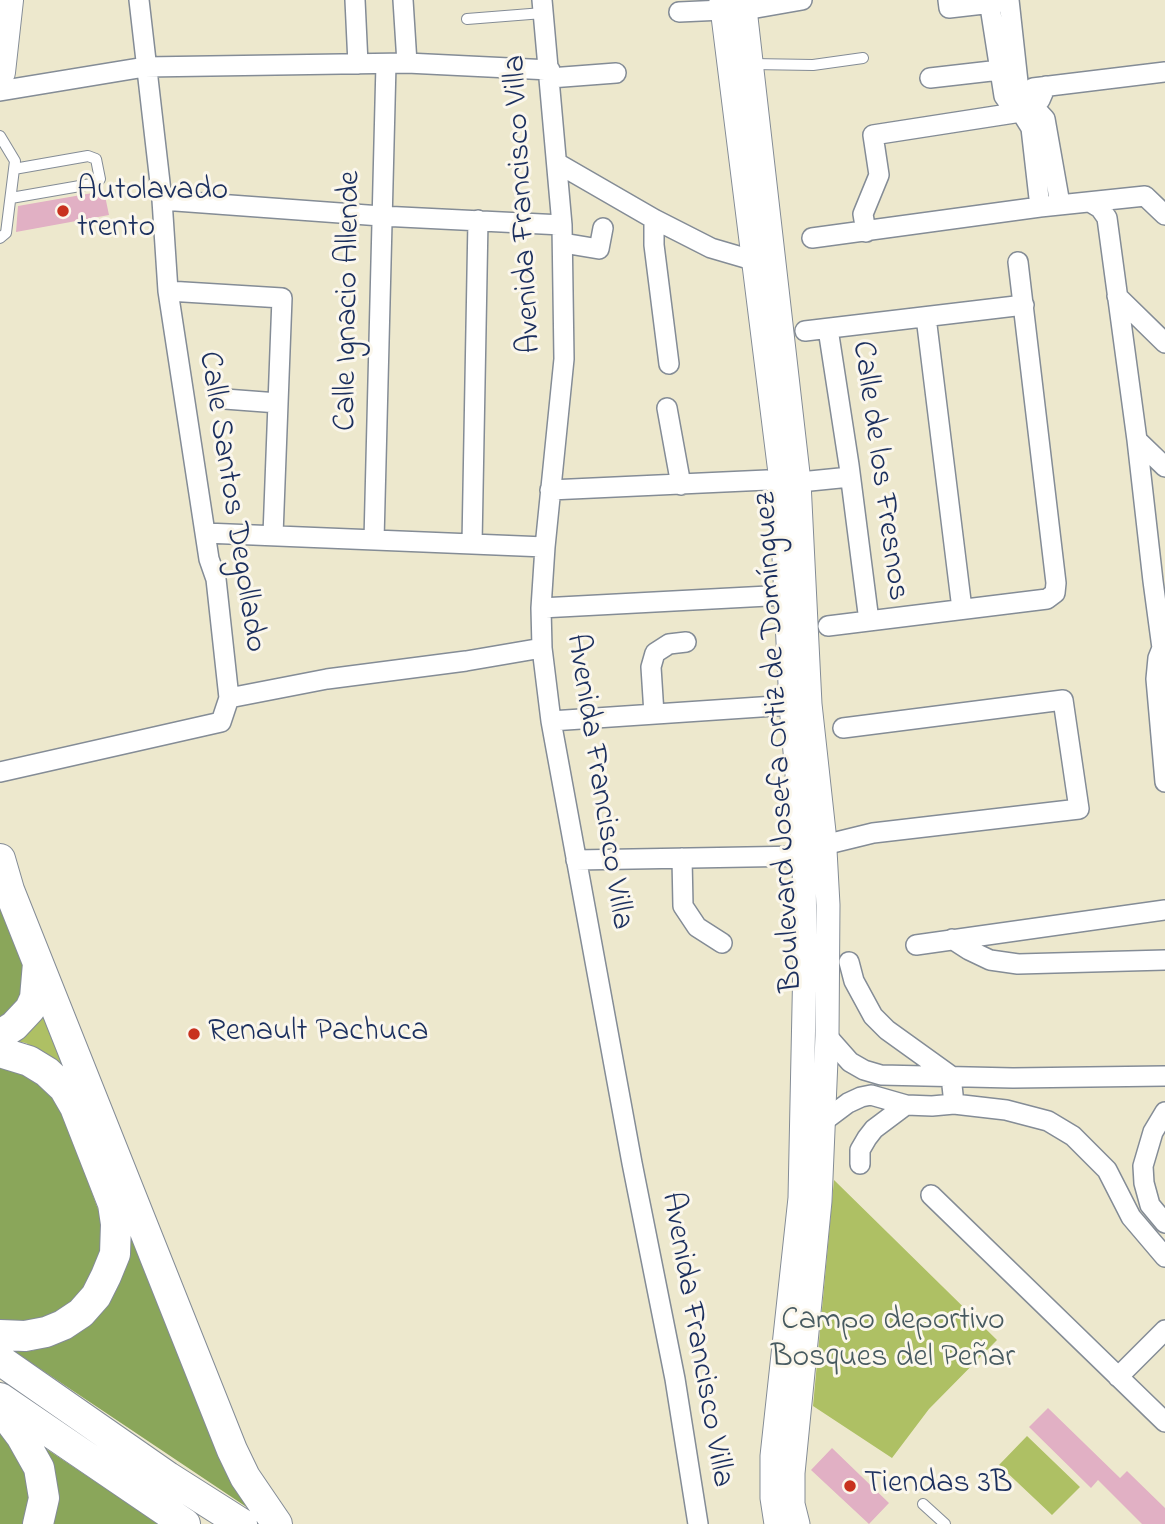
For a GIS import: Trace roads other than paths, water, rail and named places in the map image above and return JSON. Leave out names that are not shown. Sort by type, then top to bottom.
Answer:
[{"type":"main road","points":[[0,72],[8,0]]},
{"type":"main road","points":[[0,859],[9,890],[232,1450],[245,1477],[277,1524]]},
{"type":"main road","points":[[0,1035],[14,1026],[30,1009],[36,989],[38,959]]},
{"type":"main road","points":[[0,1052],[29,1061],[47,1072],[64,1088],[75,1107],[113,1203],[116,1224],[114,1254],[106,1276],[96,1296],[80,1313],[63,1325],[46,1332],[26,1336],[0,1335]]},
{"type":"main road","points":[[0,1360],[242,1524]]},
{"type":"main road","points":[[0,1398],[185,1524]]},
{"type":"main road","points":[[0,1407],[22,1436],[39,1468],[44,1498],[38,1524]]},
{"type":"street","points":[[355,0],[358,64]]},
{"type":"street","points":[[403,0],[407,63]]},
{"type":"street","points":[[679,12],[802,0]]},
{"type":"street","points":[[948,4],[1003,1]]},
{"type":"street","points":[[1003,1],[1000,70],[1004,96],[1011,106],[1027,109],[1045,119],[1065,204]]},
{"type":"street","points":[[1003,1],[1018,90],[1027,109],[1031,128],[1040,207]]},
{"type":"street","name":"Calle Santos Degollado","points":[[0,772],[221,722],[229,698],[216,579],[209,559],[168,291],[162,200],[145,67],[145,4]]},
{"type":"street","name":"Boulevard Josefa Ortiz de Domínguez","points":[[733,5],[751,64],[747,109],[752,260],[785,478],[787,595],[801,704]]},
{"type":"street","name":"Boulevard Josefa Ortiz de Domínguez","points":[[733,5],[747,109],[785,478],[809,803],[804,856],[827,961],[800,1198],[792,1379],[783,1483],[776,1524]]},
{"type":"street","name":"Avenida Francisco Villa","points":[[542,6],[562,234],[564,359],[545,547],[541,608],[542,648],[551,721],[675,1379],[698,1524]]},
{"type":"street","points":[[0,91],[145,67],[407,63],[550,74],[616,73]]},
{"type":"street","name":"Calle Ignacio Allende","points":[[374,540],[386,64]]},
{"type":"street","points":[[930,78],[1000,70]]},
{"type":"street","points":[[1018,90],[1162,76]]},
{"type":"street","points":[[866,232],[863,214],[879,175],[873,135],[1027,109],[1040,100],[1046,86]]},
{"type":"street","points":[[557,163],[654,219],[711,248],[752,260]]},
{"type":"street","points":[[812,238],[1040,207],[1145,196],[1165,215]]},
{"type":"street","points":[[162,200],[381,216],[478,220],[562,234],[599,248],[603,228]]},
{"type":"street","points":[[1090,202],[1100,208],[1107,218],[1111,240],[1159,587],[1163,651],[1157,658],[1156,679],[1165,782]]},
{"type":"street","points":[[1065,204],[1086,212],[1111,240]]},
{"type":"street","points":[[654,219],[654,245],[669,364]]},
{"type":"street","points":[[472,544],[478,220]]},
{"type":"street","points":[[828,626],[1046,599],[1055,593],[1056,583],[1018,262]]},
{"type":"street","name":"Calle Santos Degollado","points":[[168,291],[282,298],[273,535]]},
{"type":"street","points":[[1117,296],[1165,343]]},
{"type":"street","points":[[805,331],[1024,305]]},
{"type":"street","points":[[926,317],[962,609]]},
{"type":"street","name":"Calle de los Fresnos","points":[[828,329],[869,621]]},
{"type":"street","points":[[225,399],[278,402]]},
{"type":"street","points":[[667,408],[681,485]]},
{"type":"street","points":[[1138,440],[1165,467]]},
{"type":"street","points":[[550,490],[681,485],[850,471]]},
{"type":"street","points":[[205,533],[545,547]]},
{"type":"street","points":[[541,608],[787,595]]},
{"type":"street","points":[[654,714],[651,667],[655,653],[668,644],[686,642]]},
{"type":"street","points":[[229,698],[327,679],[542,648]]},
{"type":"street","points":[[824,838],[1079,809],[1063,700],[843,728]]},
{"type":"street","points":[[551,721],[801,704]]},
{"type":"street","name":"Boulevard Josefa Ortiz de Domínguez","points":[[792,1379],[820,1201],[827,1036],[828,905],[824,838],[809,803]]},
{"type":"street","points":[[576,860],[804,856]]},
{"type":"street","points":[[682,858],[683,906],[697,927],[722,943]]},
{"type":"street","points":[[916,945],[1165,910]]},
{"type":"street","points":[[952,939],[990,960],[1018,964],[1165,960]]},
{"type":"street","points":[[827,961],[854,981],[873,1016],[903,1042],[951,1076],[954,1104]]},
{"type":"street","points":[[827,1036],[850,1062],[881,1075],[1026,1078],[1165,1076]]},
{"type":"street","points":[[903,1042],[906,1105]]},
{"type":"street","points":[[824,1121],[861,1097],[883,1097],[906,1105],[954,1104],[1027,1115],[1048,1121],[1073,1136],[1107,1170],[1131,1217],[1165,1257]]},
{"type":"street","points":[[860,1164],[860,1150],[874,1129],[906,1105]]},
{"type":"street","points":[[1165,1112],[1153,1132],[1143,1166],[1150,1205],[1165,1223]]},
{"type":"street","points":[[931,1195],[1165,1422]]},
{"type":"street","points":[[1131,1217],[1150,1205]]},
{"type":"street","points":[[1118,1377],[1165,1330]]},
{"type":"street","name":"Boulevard Josefa Ortiz de Domínguez","points":[[783,1483],[793,1504],[798,1524]]},
{"type":"lane","points":[[467,19],[542,6]]},
{"type":"lane","points":[[751,64],[813,65],[863,58]]},
{"type":"lane","points":[[0,136],[15,161],[6,233],[0,238]]},
{"type":"lane","points":[[11,198],[97,183],[100,179],[96,159],[88,156],[14,169]]},
{"type":"lane","points":[[923,1504],[945,1524]]},
{"type":"place","name":"Autolavado trento","points":[[63,211]]},
{"type":"place","name":"Renault Pachuca","points":[[194,1034]]},
{"type":"place","name":"Tiendas 3B","points":[[850,1486]]},
{"type":"park label","name":"Campo deportivo Bosques del Peñar","points":[[893,1342]]}]
